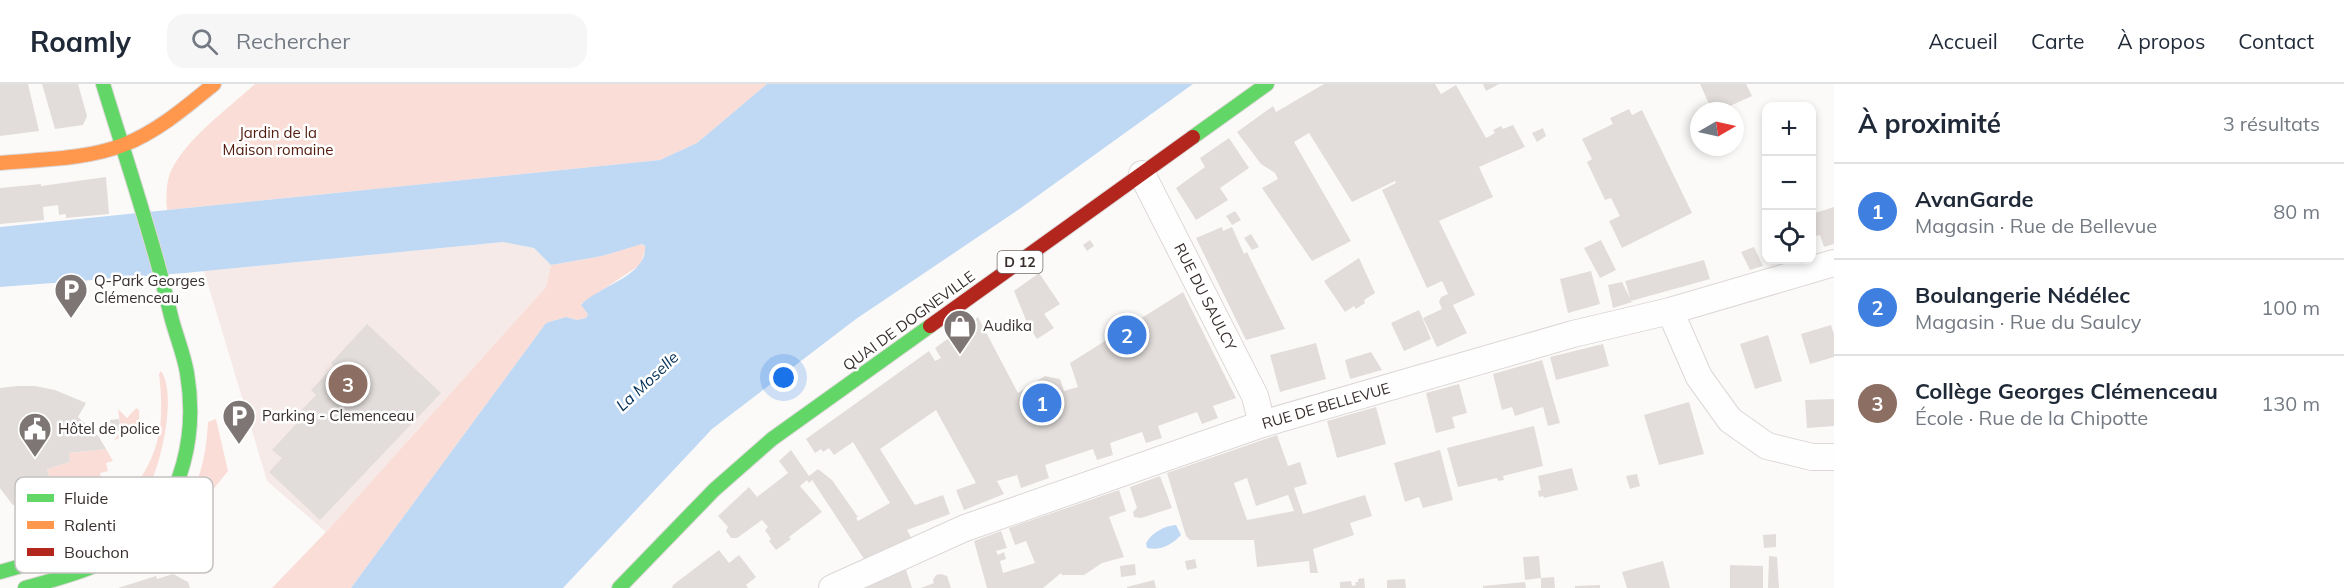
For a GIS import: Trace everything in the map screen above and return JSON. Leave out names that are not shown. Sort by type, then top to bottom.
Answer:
[{"type":"main road","points":[[103,84],[165,285],[174,326],[185,360],[190,423],[186,457],[180,477]]},
{"type":"main road","points":[[0,163],[88,153],[122,146],[171,120],[214,84]]},
{"type":"main road","name":"QUAI DE DOGNEVILLE","points":[[618,588],[714,490],[772,439],[1267,84]]},
{"type":"main road","points":[[170,355],[174,326]]},
{"type":"main road","points":[[0,572],[15,568]]},
{"type":"main road","points":[[25,588],[73,573]]},
{"type":"street","name":"RUE DU SAULCY","points":[[1142,174],[1255,396],[1262,424]]},
{"type":"street","name":"RUE DE BELLEVUE","points":[[832,588],[965,528],[1262,424],[1562,337],[1670,311],[1834,263]]},
{"type":"street","points":[[1670,311],[1699,377],[1730,420],[1767,446],[1812,457],[1834,457]]},
{"type":"shaded area","points":[[503,242],[534,248],[551,265],[546,287],[326,532],[267,481],[204,271]]},
{"type":"green space","name":"Jardin de la Maison romaine","points":[[255,84],[767,84],[697,143],[660,160],[167,210],[168,182],[177,160],[196,136]]},
{"type":"green space","points":[[641,244],[645,246],[645,251],[640,265],[581,304],[588,314],[586,318],[577,320],[566,317],[546,323],[351,588],[272,588],[326,532],[546,287],[551,265],[602,256]]},
{"type":"green space","points":[[161,371],[166,382],[168,397],[165,434],[153,477],[141,477],[159,435],[161,397],[159,374]]},
{"type":"green space","points":[[136,408],[139,410],[140,431],[114,440],[121,431],[118,409],[127,418]]},
{"type":"green space","points":[[216,419],[228,471],[213,490],[213,477],[198,477],[208,422]]},
{"type":"green space","points":[[106,449],[113,461],[106,463],[108,471],[100,473],[101,477],[50,477],[47,469],[70,462],[69,453]]},
{"type":"water","name":"La Moselle","points":[[767,84],[1193,84],[1018,210],[856,319],[712,429],[563,588],[351,588],[546,323],[566,317],[577,320],[586,318],[588,314],[581,305],[631,273],[639,265],[644,256],[645,246],[642,244],[602,256],[551,265],[534,248],[503,242],[185,273],[0,287],[0,227],[660,160],[697,143]]},
{"type":"water","points":[[1176,525],[1181,535],[1173,542],[1161,548],[1147,548],[1148,539],[1155,533],[1162,528]]},
{"type":"building","points":[[0,84],[28,84],[39,131],[0,136]]},
{"type":"building","points":[[42,84],[78,84],[87,116],[83,125],[55,129]]},
{"type":"building","points":[[1324,84],[1435,84],[1441,94],[1456,85],[1486,138],[1495,133],[1493,130],[1501,126],[1503,129],[1513,125],[1525,147],[1479,167],[1493,197],[1439,221],[1475,295],[1453,305],[1467,333],[1437,347],[1423,318],[1442,309],[1439,302],[1441,297],[1448,294],[1442,281],[1427,288],[1382,190],[1396,183],[1395,181],[1352,202],[1309,133],[1294,142],[1351,241],[1312,261],[1262,188],[1278,179],[1275,173],[1261,164],[1237,132],[1273,106],[1276,112]]},
{"type":"building","points":[[1483,84],[1499,84],[1486,91]]},
{"type":"building","points":[[1700,84],[1746,84],[1752,96],[1739,102],[1708,102]]},
{"type":"building","points":[[1629,109],[1632,115],[1642,110],[1692,213],[1622,248],[1609,221],[1620,216],[1611,198],[1605,200],[1587,162],[1592,159],[1582,139],[1613,124],[1610,118]]},
{"type":"building","points":[[1543,128],[1546,136],[1537,142],[1532,133]]},
{"type":"building","points":[[1229,138],[1249,168],[1220,188],[1228,200],[1196,220],[1176,188],[1205,167],[1200,158]]},
{"type":"building","points":[[106,177],[109,214],[66,218],[66,214],[59,215],[58,205],[43,207],[44,220],[0,224],[0,188],[41,184],[41,186]]},
{"type":"building","points":[[1834,207],[1834,244],[1824,247],[1820,235],[1816,236],[1816,213]]},
{"type":"building","points":[[1235,211],[1241,220],[1232,225],[1226,216]]},
{"type":"building","points":[[1222,227],[1223,231],[1232,227],[1244,254],[1247,252],[1285,329],[1246,340],[1196,238]]},
{"type":"building","points":[[1251,234],[1259,247],[1252,250],[1244,238]]},
{"type":"building","points":[[1090,240],[1094,246],[1087,251],[1083,245]]},
{"type":"building","points":[[1601,240],[1616,270],[1600,278],[1584,248]]},
{"type":"building","points":[[1754,247],[1763,266],[1750,270],[1741,252]]},
{"type":"building","points":[[1359,258],[1375,293],[1356,309],[1354,306],[1345,312],[1324,281]]},
{"type":"building","points":[[1704,260],[1710,279],[1631,301],[1625,281]]},
{"type":"building","points":[[1591,271],[1600,304],[1568,313],[1560,279]]},
{"type":"building","points":[[1039,273],[1060,304],[1044,314],[1054,328],[1037,339],[1028,325],[1014,291]]},
{"type":"building","points":[[1622,282],[1632,302],[1613,308],[1608,285]]},
{"type":"building","points":[[1183,292],[1236,398],[1213,406],[1218,418],[1202,424],[1197,412],[1158,426],[1162,438],[1146,443],[1142,432],[1110,443],[1113,455],[1097,460],[1093,449],[1045,465],[1049,478],[1021,488],[1017,475],[997,481],[1004,494],[964,510],[956,490],[976,483],[936,410],[880,449],[915,505],[943,495],[950,514],[907,530],[913,541],[866,562],[812,480],[809,483],[807,480],[800,486],[822,512],[776,550],[769,541],[771,539],[765,530],[768,527],[762,520],[737,538],[731,538],[726,531],[728,527],[718,516],[749,487],[757,497],[788,473],[779,461],[791,450],[809,476],[818,469],[832,480],[858,517],[856,518],[858,521],[890,503],[853,442],[834,455],[829,448],[815,453],[806,439],[929,351],[935,361],[941,358],[935,348],[978,317],[1018,393],[1045,376],[1060,379],[1064,391],[1078,387],[1070,363]]},
{"type":"building","points":[[1419,310],[1431,339],[1404,351],[1391,323]]},
{"type":"building","points":[[367,324],[441,393],[320,520],[269,472],[282,458],[272,450],[296,424],[292,420],[316,395],[311,390],[334,366],[331,363]]},
{"type":"building","points":[[1831,325],[1834,334],[1834,357],[1810,364],[1801,334]]},
{"type":"building","points":[[1768,335],[1782,381],[1755,389],[1740,344]]},
{"type":"building","points":[[1316,343],[1326,379],[1280,392],[1270,355]]},
{"type":"building","points":[[1603,344],[1609,366],[1556,380],[1550,357]]},
{"type":"building","points":[[1371,352],[1382,370],[1350,379],[1345,360]]},
{"type":"building","points":[[1542,360],[1560,423],[1548,426],[1543,407],[1515,416],[1512,407],[1502,410],[1493,374]]},
{"type":"building","points":[[1459,384],[1467,413],[1452,417],[1455,428],[1436,433],[1426,393]]},
{"type":"building","name":"Hôtel de police","points":[[35,386],[55,390],[86,403],[78,417],[99,437],[106,449],[69,453],[70,462],[47,469],[50,477],[15,477],[15,506],[0,488],[0,388]]},
{"type":"building","points":[[1834,399],[1834,426],[1807,428],[1805,400]]},
{"type":"building","points":[[1689,402],[1704,454],[1659,465],[1644,415]]},
{"type":"building","points":[[1376,407],[1386,444],[1337,458],[1327,421]]},
{"type":"building","points":[[119,419],[121,431],[111,432],[110,420]]},
{"type":"building","points":[[1534,426],[1543,466],[1503,476],[1504,480],[1498,481],[1497,478],[1458,487],[1447,448]]},
{"type":"building","points":[[1277,435],[1288,466],[1300,462],[1307,484],[1294,488],[1303,514],[1365,495],[1372,516],[1350,523],[1354,535],[1313,549],[1318,573],[1310,573],[1309,561],[1257,567],[1254,540],[1190,540],[1186,536],[1167,473]],"holes":[[[1247,478],[1256,506],[1288,495],[1294,511],[1247,520],[1234,483]]]},
{"type":"building","points":[[1440,450],[1453,500],[1423,508],[1419,497],[1405,502],[1394,463]]},
{"type":"building","points":[[1572,468],[1578,490],[1544,498],[1539,497],[1538,491],[1541,490],[1538,476]]},
{"type":"building","points":[[1637,474],[1640,486],[1630,489],[1626,476]]},
{"type":"building","points":[[1160,476],[1172,508],[1141,518],[1134,517],[1133,512],[1137,508],[1130,487]]},
{"type":"building","points":[[1119,490],[1126,511],[1109,517],[1124,557],[1102,563],[1084,575],[1062,575],[1061,573],[1043,588],[987,588],[974,541],[1001,531],[1007,548],[996,551],[998,555],[1004,552],[1006,559],[1000,561],[1003,573],[1035,563],[1026,541],[1015,545],[1009,528]]},
{"type":"building","points":[[1776,534],[1776,547],[1764,548],[1763,535]]},
{"type":"building","points":[[719,550],[729,563],[739,555],[756,577],[746,585],[748,588],[672,588],[673,585]]},
{"type":"building","points":[[1539,556],[1541,578],[1525,580],[1523,557]]},
{"type":"building","points":[[1769,556],[1777,557],[1779,588],[1768,588]]},
{"type":"building","points":[[1195,559],[1197,568],[1187,570],[1185,561]]},
{"type":"building","points":[[1663,561],[1670,588],[1627,588],[1622,572]]},
{"type":"building","points":[[1135,564],[1136,575],[1121,577],[1120,566]]},
{"type":"building","points":[[1730,565],[1763,566],[1763,588],[1730,588]]},
{"type":"building","points":[[905,567],[912,588],[856,588]]},
{"type":"building","points":[[173,574],[188,582],[190,588],[118,588],[156,576],[157,579]]},
{"type":"building","points":[[936,575],[947,576],[951,588],[921,588],[934,583]]},
{"type":"building","points":[[1554,577],[1555,588],[1541,588],[1541,578]]},
{"type":"building","points":[[1364,578],[1365,588],[1340,588],[1340,582],[1351,581],[1352,586],[1356,585],[1355,582],[1358,582],[1358,579]]},
{"type":"building","points":[[1405,579],[1406,588],[1387,588],[1387,580]]},
{"type":"building","points":[[1154,580],[1156,588],[1127,588],[1127,587]]},
{"type":"building","points":[[1525,582],[1526,588],[1483,588],[1483,586]]},
{"type":"building","points":[[1600,585],[1600,588],[1575,588],[1575,586]]},
{"type":"traffic: fast","points":[[103,84],[147,225],[186,366],[190,418],[188,441],[179,477]]},
{"type":"traffic: fast","points":[[1193,137],[1267,84]]},
{"type":"traffic: fast","points":[[619,588],[714,490],[772,439],[930,326]]},
{"type":"traffic: fast","points":[[0,572],[15,568]]},
{"type":"traffic: fast","points":[[25,588],[74,573]]},
{"type":"traffic: slow","points":[[0,163],[93,154],[123,145],[159,126],[214,84]]},
{"type":"traffic: jam","points":[[930,326],[1193,137]]},
{"type":"place","name":"Q-Park Georges Clémenceau","points":[[71,319]]},
{"type":"place","name":"Boulangerie Nédélec","points":[[1127,335]]},
{"type":"place","name":"Audika","points":[[960,355]]},
{"type":"place","name":"Collège Georges Clémenceau","points":[[348,384]]},
{"type":"place","name":"AvanGarde","points":[[1042,403]]},
{"type":"place","name":"Parking - Clemenceau","points":[[239,445]]},
{"type":"place","name":"Hôtel de police","points":[[35,458]]}]
